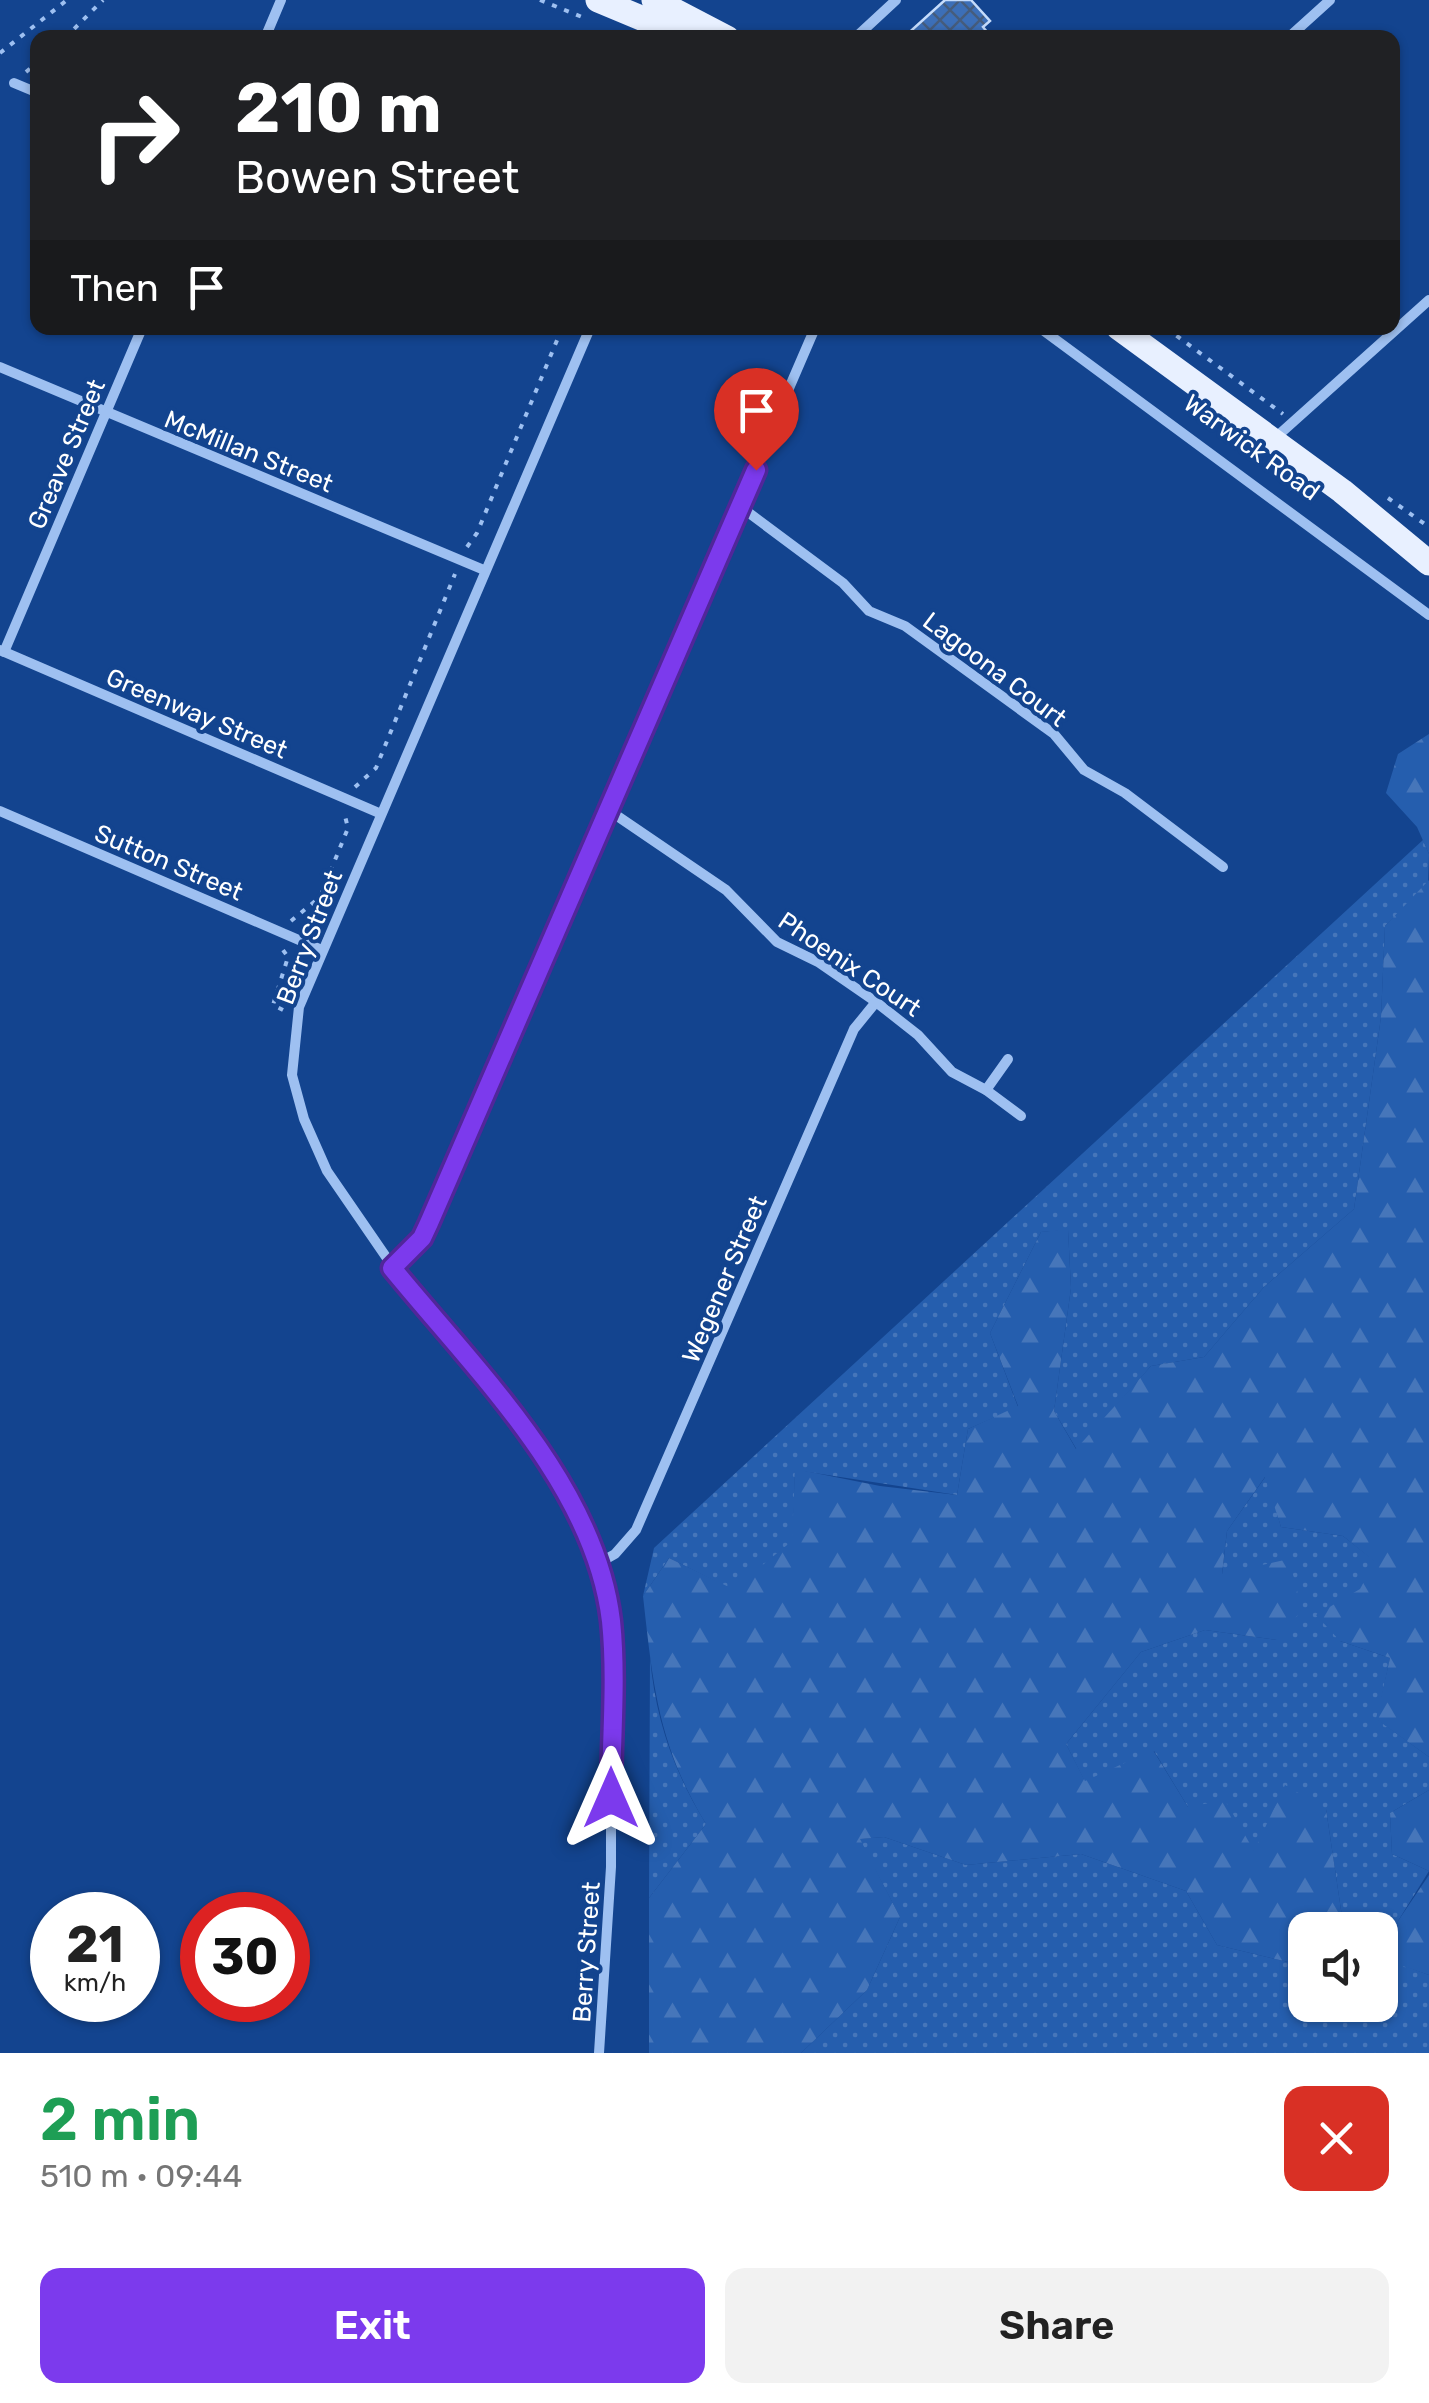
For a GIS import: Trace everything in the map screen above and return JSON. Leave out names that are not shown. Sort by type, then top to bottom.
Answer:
[{"type":"main road","points":[[598,0],[687,30]]},
{"type":"main road","points":[[654,0],[691,30]]},
{"type":"main road","name":"Warwick Road","points":[[1129,335],[1342,491],[1429,563]]},
{"type":"main road","name":"Warwick Road","points":[[1342,491],[1429,546]]},
{"type":"street","points":[[268,30],[280,0]]},
{"type":"street","points":[[864,30],[896,0]]},
{"type":"street","points":[[1297,30],[1330,0]]},
{"type":"street","points":[[14,82],[30,89]]},
{"type":"street","points":[[1400,326],[1429,300]]},
{"type":"street","name":"Greave Street","points":[[2,651],[139,335]]},
{"type":"street","name":"Berry Street","points":[[583,335],[322,950],[299,1016],[292,1075],[304,1119],[327,1170],[392,1268],[553,1468],[587,1527],[599,1563],[611,1624],[611,1868],[599,2053]]},
{"type":"street","points":[[392,1268],[422,1238],[429,1223],[741,507],[811,335]]},
{"type":"street","name":"Warwick Road","points":[[1049,335],[1429,615]]},
{"type":"street","points":[[1273,440],[1390,335]]},
{"type":"street","name":"McMillan Street","points":[[0,366],[484,570]]},
{"type":"street","name":"Lagoona Court","points":[[741,507],[843,582],[868,611],[920,637],[1054,734],[1084,770],[1125,793],[1223,866]]},
{"type":"street","name":"Greenway Street","points":[[2,651],[379,813]]},
{"type":"street","name":"Phoenix Court","points":[[607,809],[726,890],[777,942],[818,962],[876,1002],[918,1035],[952,1072],[986,1090],[1021,1116]]},
{"type":"street","name":"Sutton Street","points":[[0,811],[322,950]]},
{"type":"street","name":"Wegener Street","points":[[599,1563],[616,1554],[641,1520],[854,1029],[876,1002]]},
{"type":"street","points":[[986,1090],[1008,1059]]},
{"type":"path","points":[[0,52],[66,0]]},
{"type":"path","points":[[73,30],[102,0]]},
{"type":"path","points":[[299,1016],[273,1006],[288,956],[279,947],[292,917],[320,896],[348,828],[343,814],[337,811],[348,785],[357,788],[376,768],[559,335]]},
{"type":"green space","points":[[1429,734],[1429,854],[1417,827],[1386,793],[1398,754]]},
{"type":"green space","points":[[1423,840],[1429,854],[1428,884],[1385,926],[1381,1017],[1354,1209],[1264,1287],[1204,1357],[1151,1366],[1077,1450],[1054,1411],[1071,1288],[1068,1230],[1041,1232],[990,1333],[1018,1407],[968,1429],[957,1495],[795,1470],[793,1541],[733,1590],[669,1558],[643,1596],[654,1548]]},
{"type":"green space","points":[[1429,880],[1429,1757],[1376,1719],[1390,1658],[1340,1641],[1316,1615],[1360,1589],[1375,1562],[1343,1536],[1281,1527],[1265,1477],[1227,1531],[1222,1574],[1289,1559],[1302,1610],[1277,1640],[1205,1630],[1141,1652],[1066,1744],[1085,1781],[1153,1750],[1188,1807],[1225,1800],[1254,1851],[1285,1785],[1326,1809],[1341,1912],[1288,1912],[1288,1962],[1217,1945],[1186,1891],[1081,1854],[966,1865],[884,1837],[860,1839],[900,1917],[867,1990],[801,2053],[649,2053],[649,1898],[706,1824],[677,1768],[660,1714],[643,1596],[669,1558],[733,1589],[792,1541],[795,1469],[880,1486],[957,1495],[968,1429],[1018,1406],[990,1333],[1041,1232],[1068,1229],[1071,1288],[1054,1411],[1076,1449],[1151,1366],[1204,1357],[1264,1287],[1354,1209],[1381,1017],[1385,926]]},
{"type":"green space","points":[[1266,1476],[1281,1527],[1343,1536],[1376,1562],[1340,1641],[1390,1658],[1377,1719],[1429,1757],[1429,1790],[1390,1813],[1392,1854],[1429,1871],[1398,1921],[1398,1912],[1341,1912],[1326,1809],[1255,1852],[1188,1807],[1154,1751],[1085,1782],[1066,1744],[1141,1652],[1205,1630],[1277,1640],[1222,1575],[1227,1531]]},
{"type":"green space","points":[[650,1657],[656,1702],[668,1744],[684,1785],[706,1824],[649,1898]]},
{"type":"green space","points":[[1429,1790],[1429,1871],[1392,1854],[1390,1813]]},
{"type":"green space","points":[[884,1837],[966,1865],[1081,1854],[1186,1891],[1217,1945],[1288,1962],[1288,2022],[1398,2022],[1398,1963],[1429,1975],[1429,2053],[801,2053],[867,1990],[900,1917],[859,1839]]},
{"type":"green space","points":[[1429,1875],[1429,1975],[1398,1964],[1398,1921]]},
{"type":"building","points":[[945,0],[971,0],[990,21],[983,27],[985,30],[912,30]]},
{"type":"route","points":[[611,1798],[611,1624],[599,1563],[587,1527],[553,1468],[392,1268],[422,1238],[429,1223],[756,470]]}]
